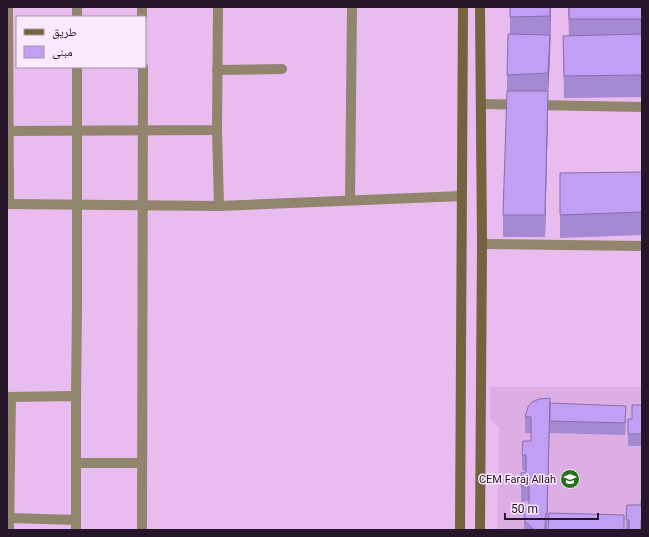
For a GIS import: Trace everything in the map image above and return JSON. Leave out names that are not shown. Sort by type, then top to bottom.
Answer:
[{"type":"main road","points":[[460,530],[463,7]]},
{"type":"main road","points":[[480,7],[482,244],[480,530]]},
{"type":"street","points":[[8,7],[8,204],[219,206],[462,196]]},
{"type":"street","points":[[218,7],[217,130],[219,206]]},
{"type":"street","points":[[350,200],[352,7]]},
{"type":"street","points":[[9,518],[76,525],[77,68]]},
{"type":"street","points":[[142,530],[143,68]]},
{"type":"street","points":[[217,70],[282,69]]},
{"type":"street","points":[[481,104],[642,107]]},
{"type":"street","points":[[7,131],[217,130]]},
{"type":"street","points":[[482,244],[642,246]]},
{"type":"street","points":[[9,530],[9,397],[76,396]]},
{"type":"street","points":[[76,463],[142,464]]},
{"type":"shaded area","name":"CEM Faraj Allah","points":[[490,387],[642,387],[642,530],[497,530],[499,428],[490,419]]},
{"type":"building","points":[[510,7],[550,7],[550,16],[510,17]]},
{"type":"building","points":[[569,7],[642,7],[642,19],[569,19]]},
{"type":"building","points":[[508,34],[550,35],[548,73],[507,75]]},
{"type":"building","points":[[642,34],[642,75],[564,76],[563,36]]},
{"type":"building","points":[[507,91],[548,91],[545,215],[503,215]]},
{"type":"building","points":[[642,172],[642,212],[560,215],[560,173]]},
{"type":"building","points":[[550,398],[547,513],[545,530],[535,530],[525,521],[524,515],[524,509],[529,509],[529,486],[521,486],[521,473],[526,472],[526,455],[522,455],[523,441],[531,441],[531,417],[525,417],[528,407],[532,402],[539,399]]},
{"type":"building","points":[[550,403],[626,406],[625,423],[550,421]]},
{"type":"building","points":[[632,405],[642,405],[642,434],[628,434],[628,419],[632,419]]},
{"type":"building","points":[[642,489],[641,530],[629,530],[629,520],[626,520],[627,505],[641,505]]},
{"type":"building","points":[[549,513],[624,515],[624,530],[548,530]]},
{"type":"place","name":"CEM Faraj Allah","points":[[570,479]]}]
